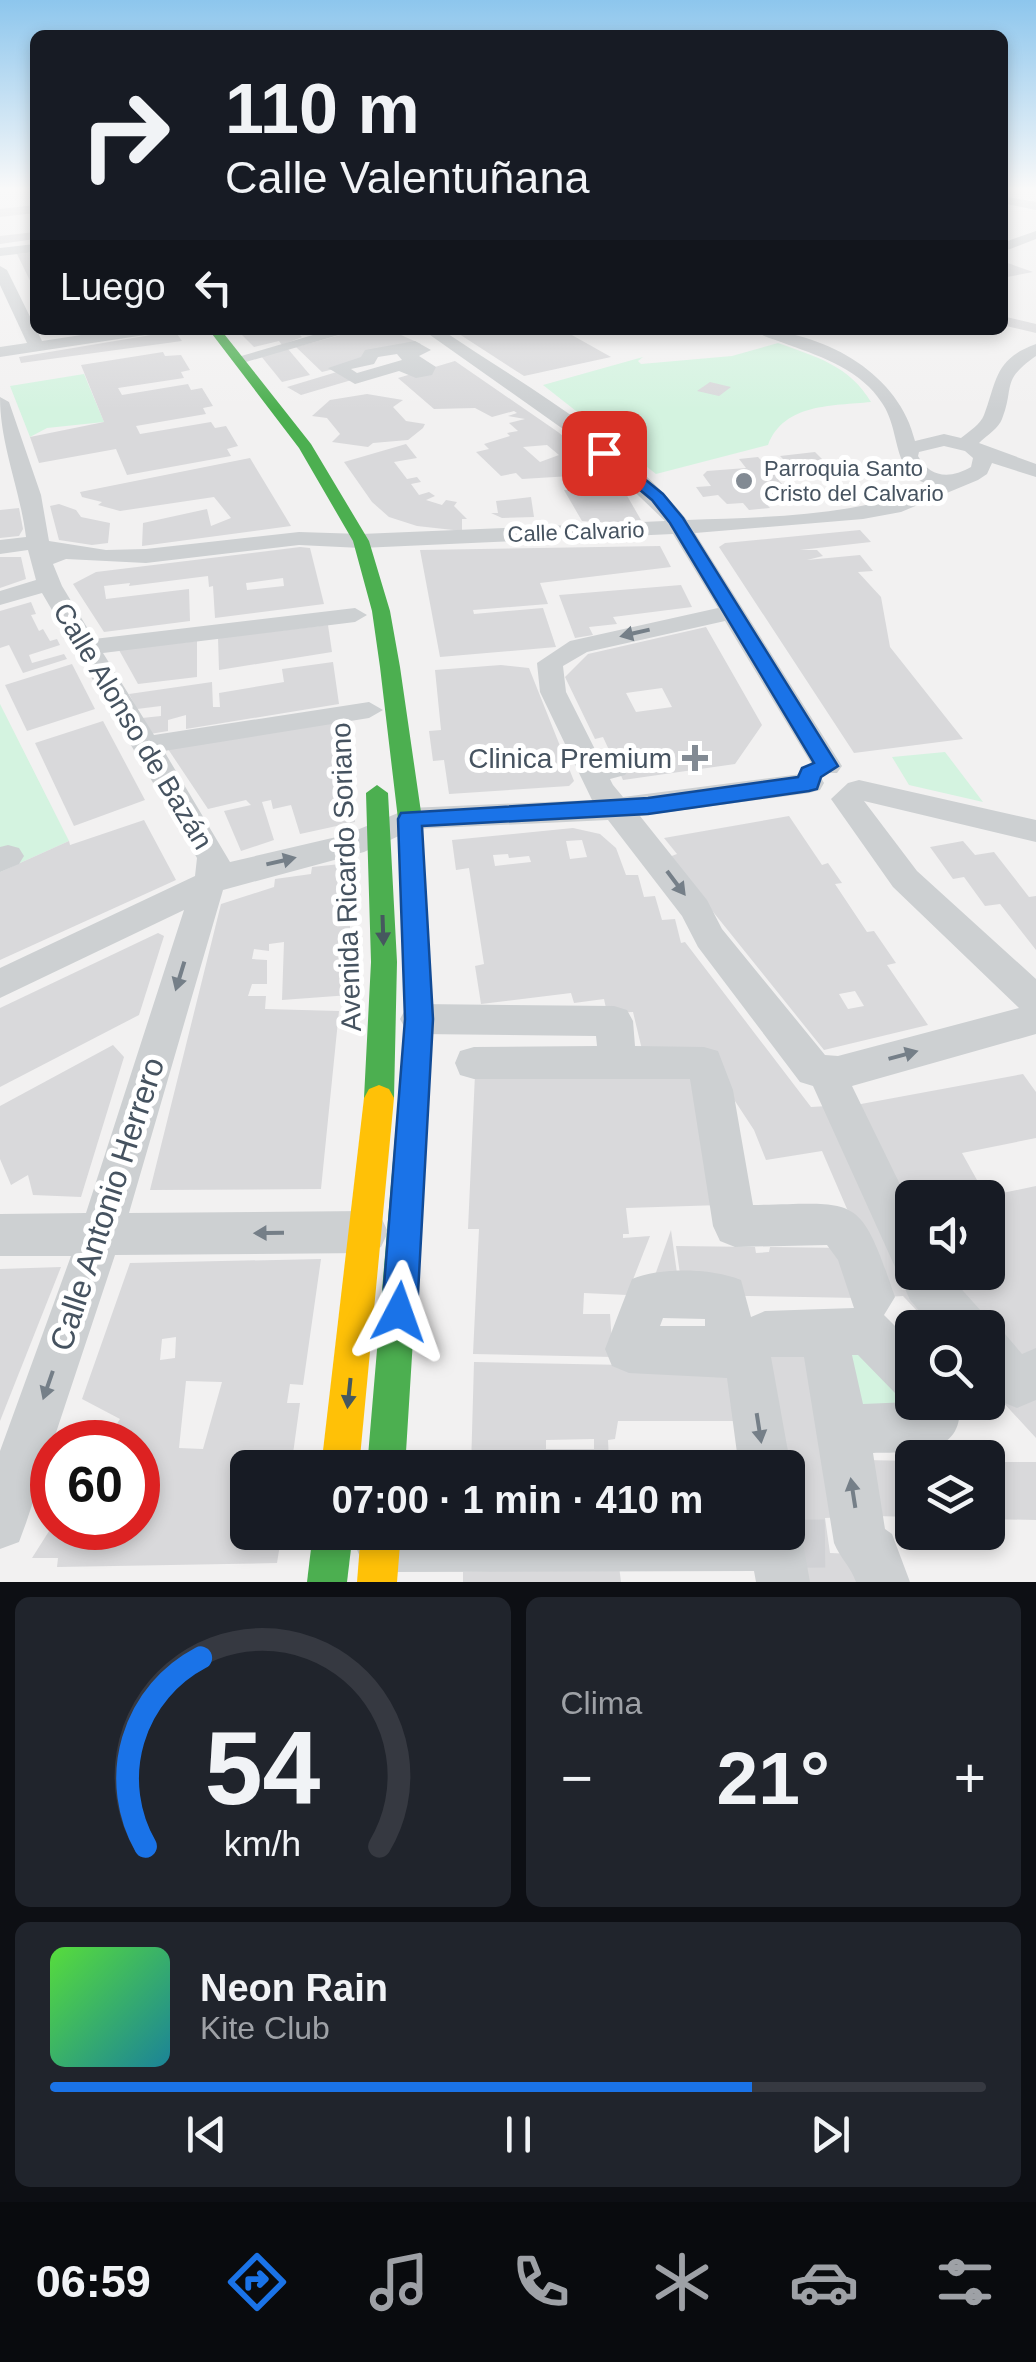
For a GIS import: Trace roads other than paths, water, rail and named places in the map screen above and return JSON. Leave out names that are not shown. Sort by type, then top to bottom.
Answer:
[{"type":"main road","points":[[195,335],[279,450],[343,563],[347,552],[361,541]]},
{"type":"main road","name":"Avenida Ricardo Soriano","points":[[209,335],[247,385],[266,395]]},
{"type":"main road","name":"Avenida Ricardo Soriano","points":[[219,335],[306,447],[361,541],[382,611],[395,826],[419,1019],[387,1450]]},
{"type":"main road","name":"Avenida Ricardo Soriano","points":[[342,1450],[386,1008],[395,826],[374,764]]},
{"type":"main road","points":[[327,1582],[366,1550]]},
{"type":"street","points":[[0,270],[30,333]]},
{"type":"street","points":[[31,335],[35,343]]},
{"type":"street","points":[[0,349],[76,335]]},
{"type":"street","points":[[35,343],[103,335]]},
{"type":"street","points":[[238,359],[309,335]]},
{"type":"street","points":[[439,335],[520,389],[658,497],[730,612],[818,775],[822,796],[853,794],[1036,831]]},
{"type":"street","points":[[777,335],[851,365]]},
{"type":"street","points":[[786,338],[798,335]]},
{"type":"street","points":[[820,335],[824,346],[872,379],[904,418],[925,433],[1036,471]]},
{"type":"street","points":[[415,346],[423,350],[404,356],[428,368],[416,373],[400,365],[355,379],[336,368],[368,360],[371,354],[415,346]]},
{"type":"street","points":[[973,449],[994,420],[997,387],[1004,374],[1036,349]]},
{"type":"street","name":"Calle Alonso de Bazán","points":[[0,402],[50,563],[89,647],[213,858],[209,883]]},
{"type":"street","points":[[904,418],[912,462],[908,503]]},
{"type":"street","points":[[912,462],[920,444],[944,440]]},
{"type":"street","points":[[912,462],[938,481],[958,481],[980,470],[973,449]]},
{"type":"street","name":"Calle Calvario","points":[[50,563],[306,535],[361,541],[680,528],[863,513],[908,503],[958,481]]},
{"type":"street","points":[[0,546],[50,563]]},
{"type":"street","points":[[0,598],[50,563]]},
{"type":"street","points":[[730,612],[580,646],[550,663],[553,692],[610,788],[695,909],[710,938],[802,1058],[814,1070],[827,1074],[1036,1019]]},
{"type":"street","points":[[89,647],[355,615]]},
{"type":"street","points":[[146,745],[369,709]]},
{"type":"street","points":[[0,984],[242,869],[353,844],[395,826],[610,788],[818,775]]},
{"type":"street","points":[[853,794],[905,879],[1036,1002]]},
{"type":"street","name":"Calle Antonio Herrero","points":[[0,1523],[100,1236],[209,883]]},
{"type":"street","points":[[419,1019],[570,1015],[614,1021],[616,1062]]},
{"type":"street","points":[[474,1063],[704,1063],[713,1090],[736,1226],[837,1224],[856,1248],[872,1297]]},
{"type":"street","points":[[827,1074],[895,1220]]},
{"type":"street","points":[[0,1234],[366,1232]]},
{"type":"street","points":[[931,1290],[950,1310]]},
{"type":"street","points":[[762,1450],[747,1354],[750,1342],[765,1334],[867,1331],[895,1359]]},
{"type":"street","points":[[822,1333],[844,1430],[861,1543],[873,1552],[883,1582]]},
{"type":"street","points":[[1005,1370],[1018,1384],[1036,1372]]},
{"type":"street","points":[[844,1430],[925,1426],[934,1420]]},
{"type":"street","points":[[532,1550],[779,1553]]},
{"type":"tunnel","points":[[805,1544],[861,1543]]},
{"type":"place","name":"Parroquia Santo Cristo del Calvario","points":[[744,481]]},
{"type":"place","name":"Clinica Premium","points":[[695,758]]}]
